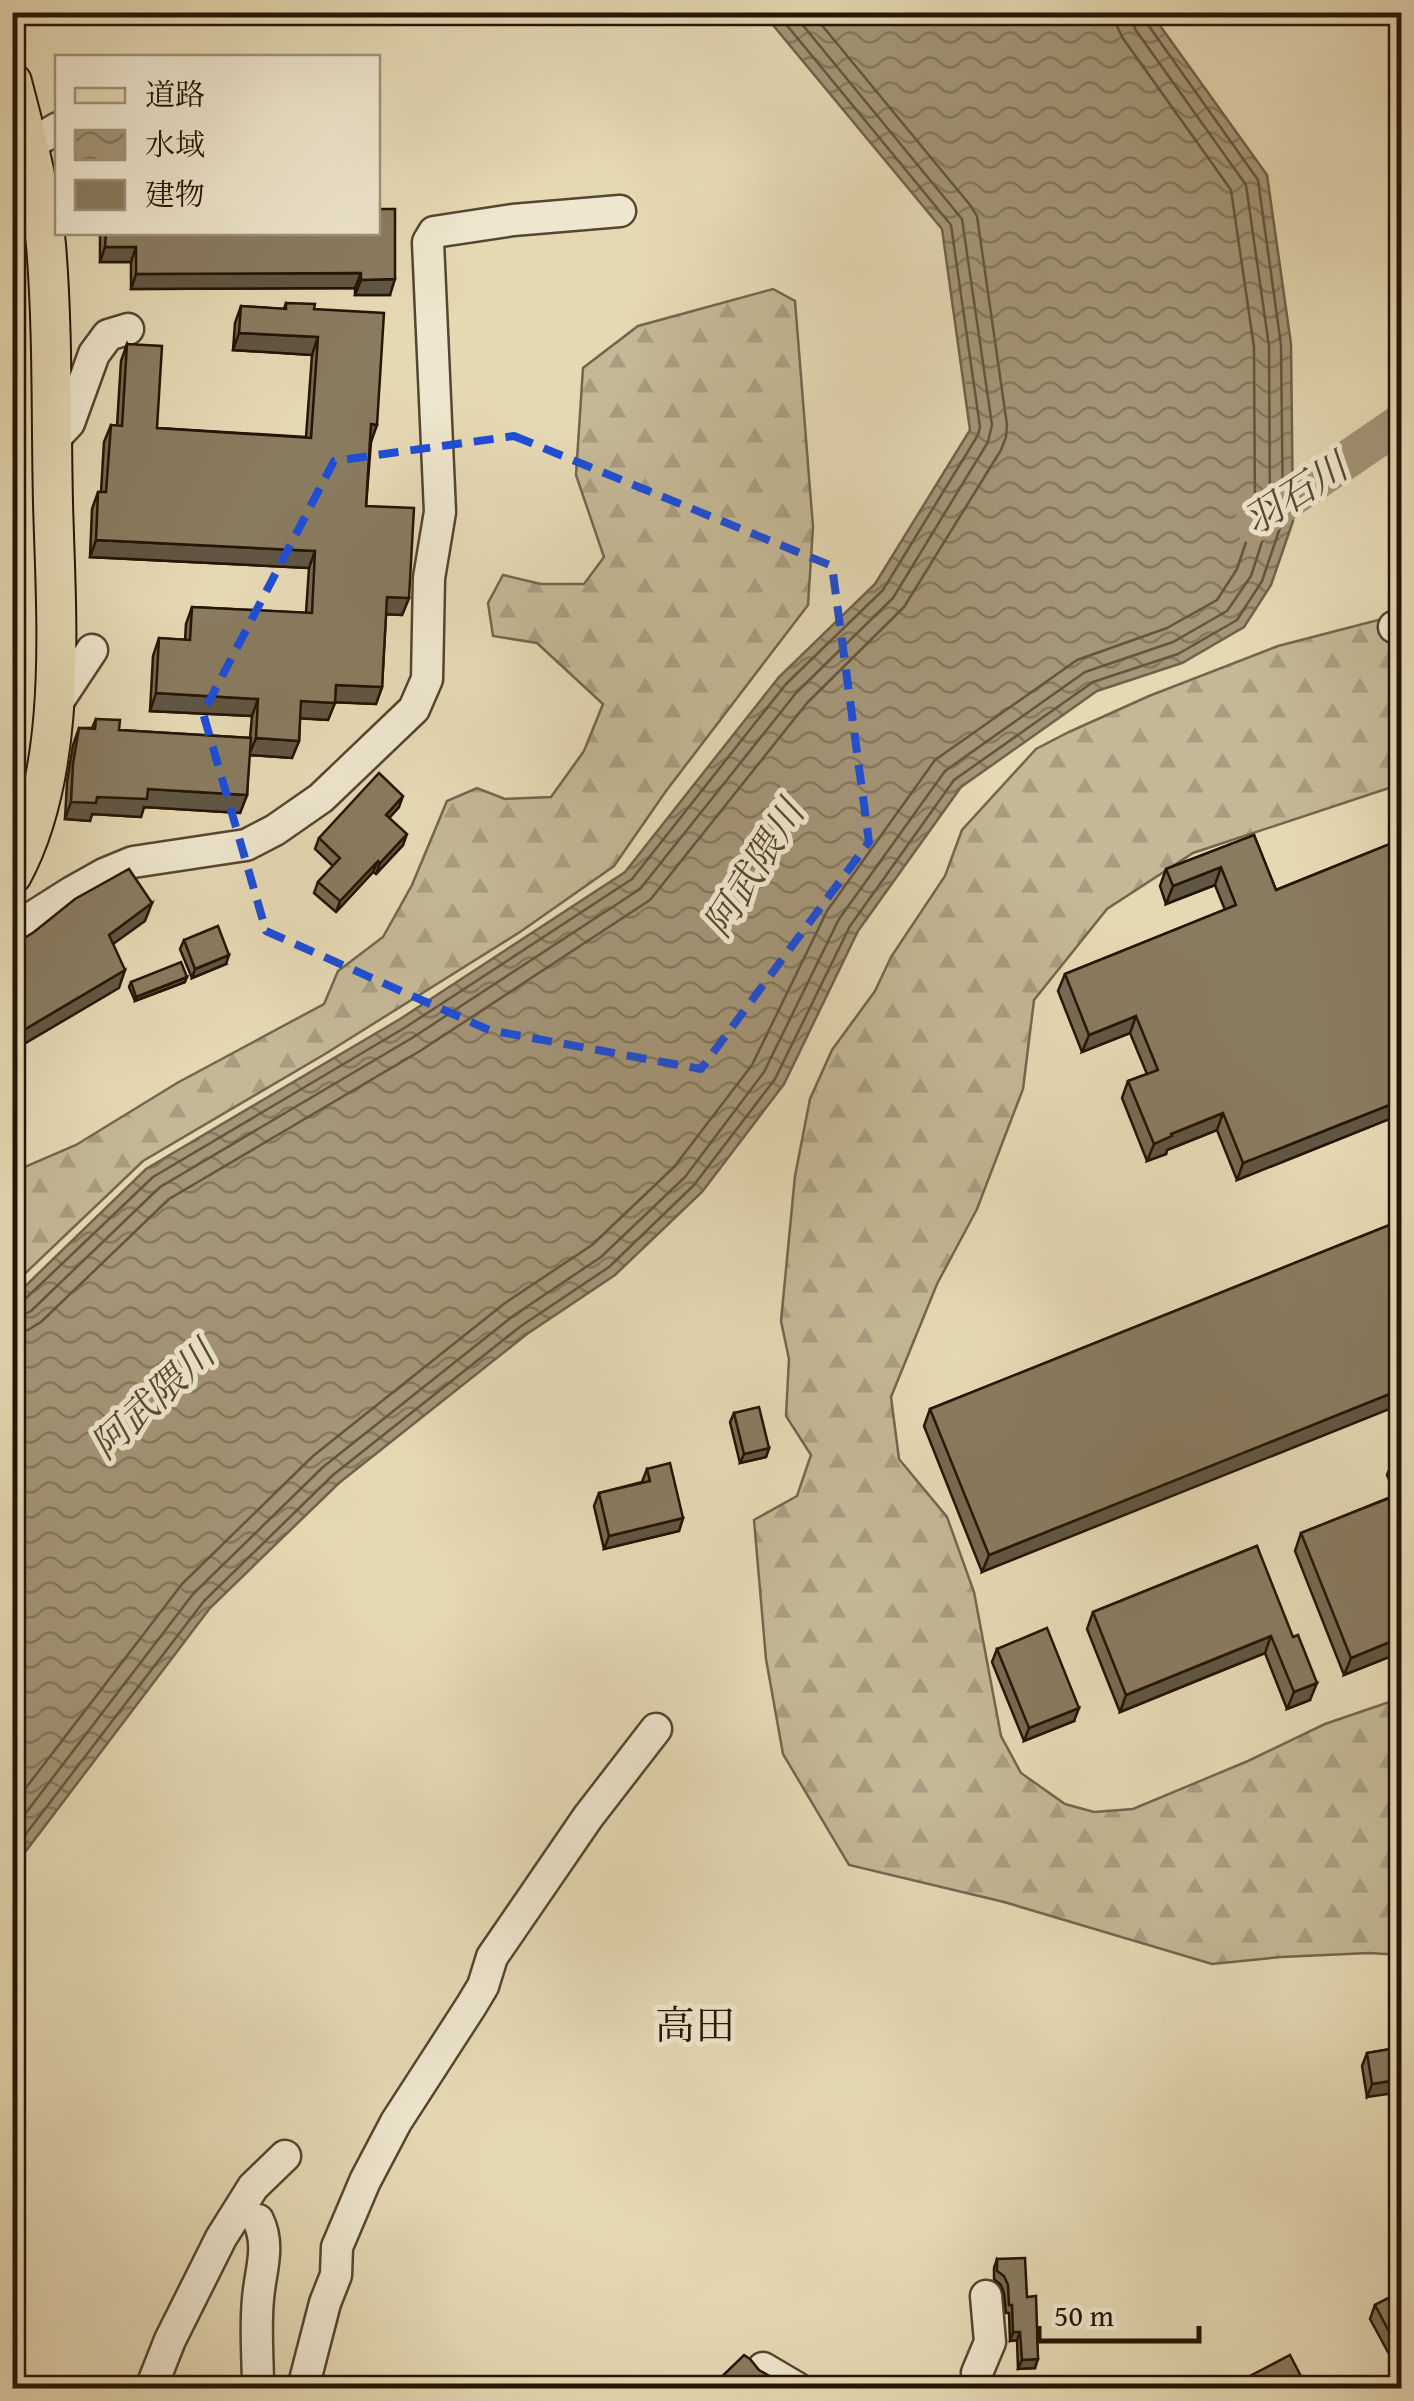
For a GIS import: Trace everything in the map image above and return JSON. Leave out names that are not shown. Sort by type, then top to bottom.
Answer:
[{"type":"main road","points":[[12,82],[43,137],[34,168],[46,244],[56,623],[55,706],[37,814],[12,875]]},
{"type":"street","points":[[12,930],[72,892],[132,862],[246,845],[275,830],[321,798],[414,709],[427,679],[429,578],[440,512],[428,242],[434,232],[513,220],[620,211]]},
{"type":"street","points":[[52,442],[69,423],[94,354],[108,335],[128,329]]},
{"type":"street","points":[[55,706],[92,650]]},
{"type":"street","points":[[303,2388],[336,2275],[337,2247],[396,2122],[471,2006],[492,1957],[588,1817],[656,1728]]},
{"type":"street","points":[[150,2388],[221,2238],[253,2186],[285,2156]]},
{"type":"street","points":[[258,2220],[266,2249],[258,2302],[258,2388]]},
{"type":"street","points":[[978,2388],[977,2373],[990,2342],[986,2296]]},
{"type":"street","points":[[763,2368],[797,2388]]},
{"type":"highlighted area","points":[[514,436],[832,566],[869,842],[701,1069],[489,1030],[266,931],[203,713],[334,461]]},
{"type":"green space","points":[[773,289],[795,301],[813,527],[808,605],[666,791],[614,866],[520,932],[325,1054],[143,1161],[13,1285],[13,1172],[76,1145],[177,1083],[324,1004],[338,971],[383,937],[412,885],[447,801],[477,788],[505,799],[551,797],[584,751],[603,704],[537,643],[493,636],[488,603],[503,575],[541,584],[584,584],[604,557],[576,475],[583,368],[638,326]]},
{"type":"green space","points":[[1401,614],[1401,784],[1193,853],[1107,909],[1034,1000],[1023,1089],[977,1209],[937,1284],[891,1397],[899,1459],[947,1517],[974,1592],[1001,1736],[1021,1773],[1065,1804],[1094,1812],[1133,1809],[1325,1724],[1401,1698],[1401,1955],[1281,1957],[1212,1964],[1004,1902],[849,1865],[783,1754],[766,1659],[754,1520],[797,1496],[811,1455],[786,1416],[789,1359],[781,1321],[795,1176],[810,1099],[832,1050],[875,991],[891,957],[945,876],[962,830],[1036,749],[1149,696],[1278,646]]},
{"type":"water","name":"阿武隈川","points":[[763,13],[1151,13],[1267,175],[1291,344],[1293,521],[1271,585],[1244,627],[1182,663],[1097,691],[961,787],[858,931],[784,1084],[702,1192],[615,1275],[527,1334],[339,1483],[210,1608],[13,1868],[13,1298],[146,1169],[400,1019],[625,872],[779,677],[875,584],[970,430],[942,229]]},
{"type":"building","points":[[380,209],[395,209],[395,279],[361,280],[361,273],[136,274],[136,247],[105,247],[106,235],[380,235]]},
{"type":"building","points":[[286,303],[315,304],[314,309],[384,313],[377,425],[371,424],[366,506],[414,508],[409,598],[387,597],[382,687],[336,685],[335,703],[301,701],[299,741],[256,738],[258,699],[156,693],[159,638],[190,640],[192,607],[312,613],[315,551],[96,540],[98,492],[106,492],[111,425],[122,426],[127,344],[162,346],[157,428],[311,438],[318,337],[239,333],[241,306],[286,309]]},
{"type":"building","points":[[96,719],[120,720],[119,730],[251,738],[247,795],[148,789],[147,799],[97,797],[96,803],[71,802],[79,728],[95,729]]},
{"type":"building","points":[[379,773],[403,796],[386,815],[407,834],[340,901],[318,882],[340,858],[319,838]]},
{"type":"building","points":[[1254,835],[1276,890],[1402,839],[1402,1100],[1243,1163],[1223,1113],[1154,1144],[1128,1081],[1158,1070],[1136,1016],[1089,1035],[1065,974],[1236,905],[1221,867],[1173,886],[1166,869]]},
{"type":"building","points":[[129,869],[152,903],[109,935],[125,970],[12,1037],[12,946],[75,899]]},
{"type":"building","points":[[218,926],[229,955],[195,969],[184,940]]},
{"type":"building","points":[[181,962],[187,977],[136,997],[131,982]]},
{"type":"building","points":[[1402,1220],[1402,1389],[989,1555],[930,1409]]},
{"type":"building","points":[[759,1407],[769,1448],[744,1454],[734,1413]]},
{"type":"building","points":[[1402,1455],[1402,1477],[1394,1458]]},
{"type":"building","points":[[670,1463],[683,1518],[609,1536],[599,1493],[650,1481],[647,1469]]},
{"type":"building","points":[[1402,1493],[1402,1637],[1351,1658],[1301,1533]]},
{"type":"building","points":[[1257,1546],[1293,1637],[1298,1635],[1317,1683],[1294,1692],[1271,1636],[1126,1695],[1093,1612]]},
{"type":"building","points":[[1047,1628],[1079,1708],[1029,1728],[997,1649]]},
{"type":"building","points":[[1402,2047],[1402,2079],[1372,2084],[1367,2053]]},
{"type":"building","points":[[1025,2258],[1027,2297],[1036,2296],[1038,2359],[1022,2360],[1020,2332],[1013,2332],[1008,2285],[997,2271],[997,2259]]},
{"type":"building","points":[[1402,2291],[1402,2356],[1375,2305]]},
{"type":"building","points":[[744,2355],[759,2370],[790,2388],[710,2388]]},
{"type":"building","points":[[1290,2355],[1307,2388],[1227,2388]]},
{"type":"waterway","name":"羽石川","points":[[1253,524],[1402,422]]},
{"type":"district","name":"高田","points":[[695,2024]]}]
